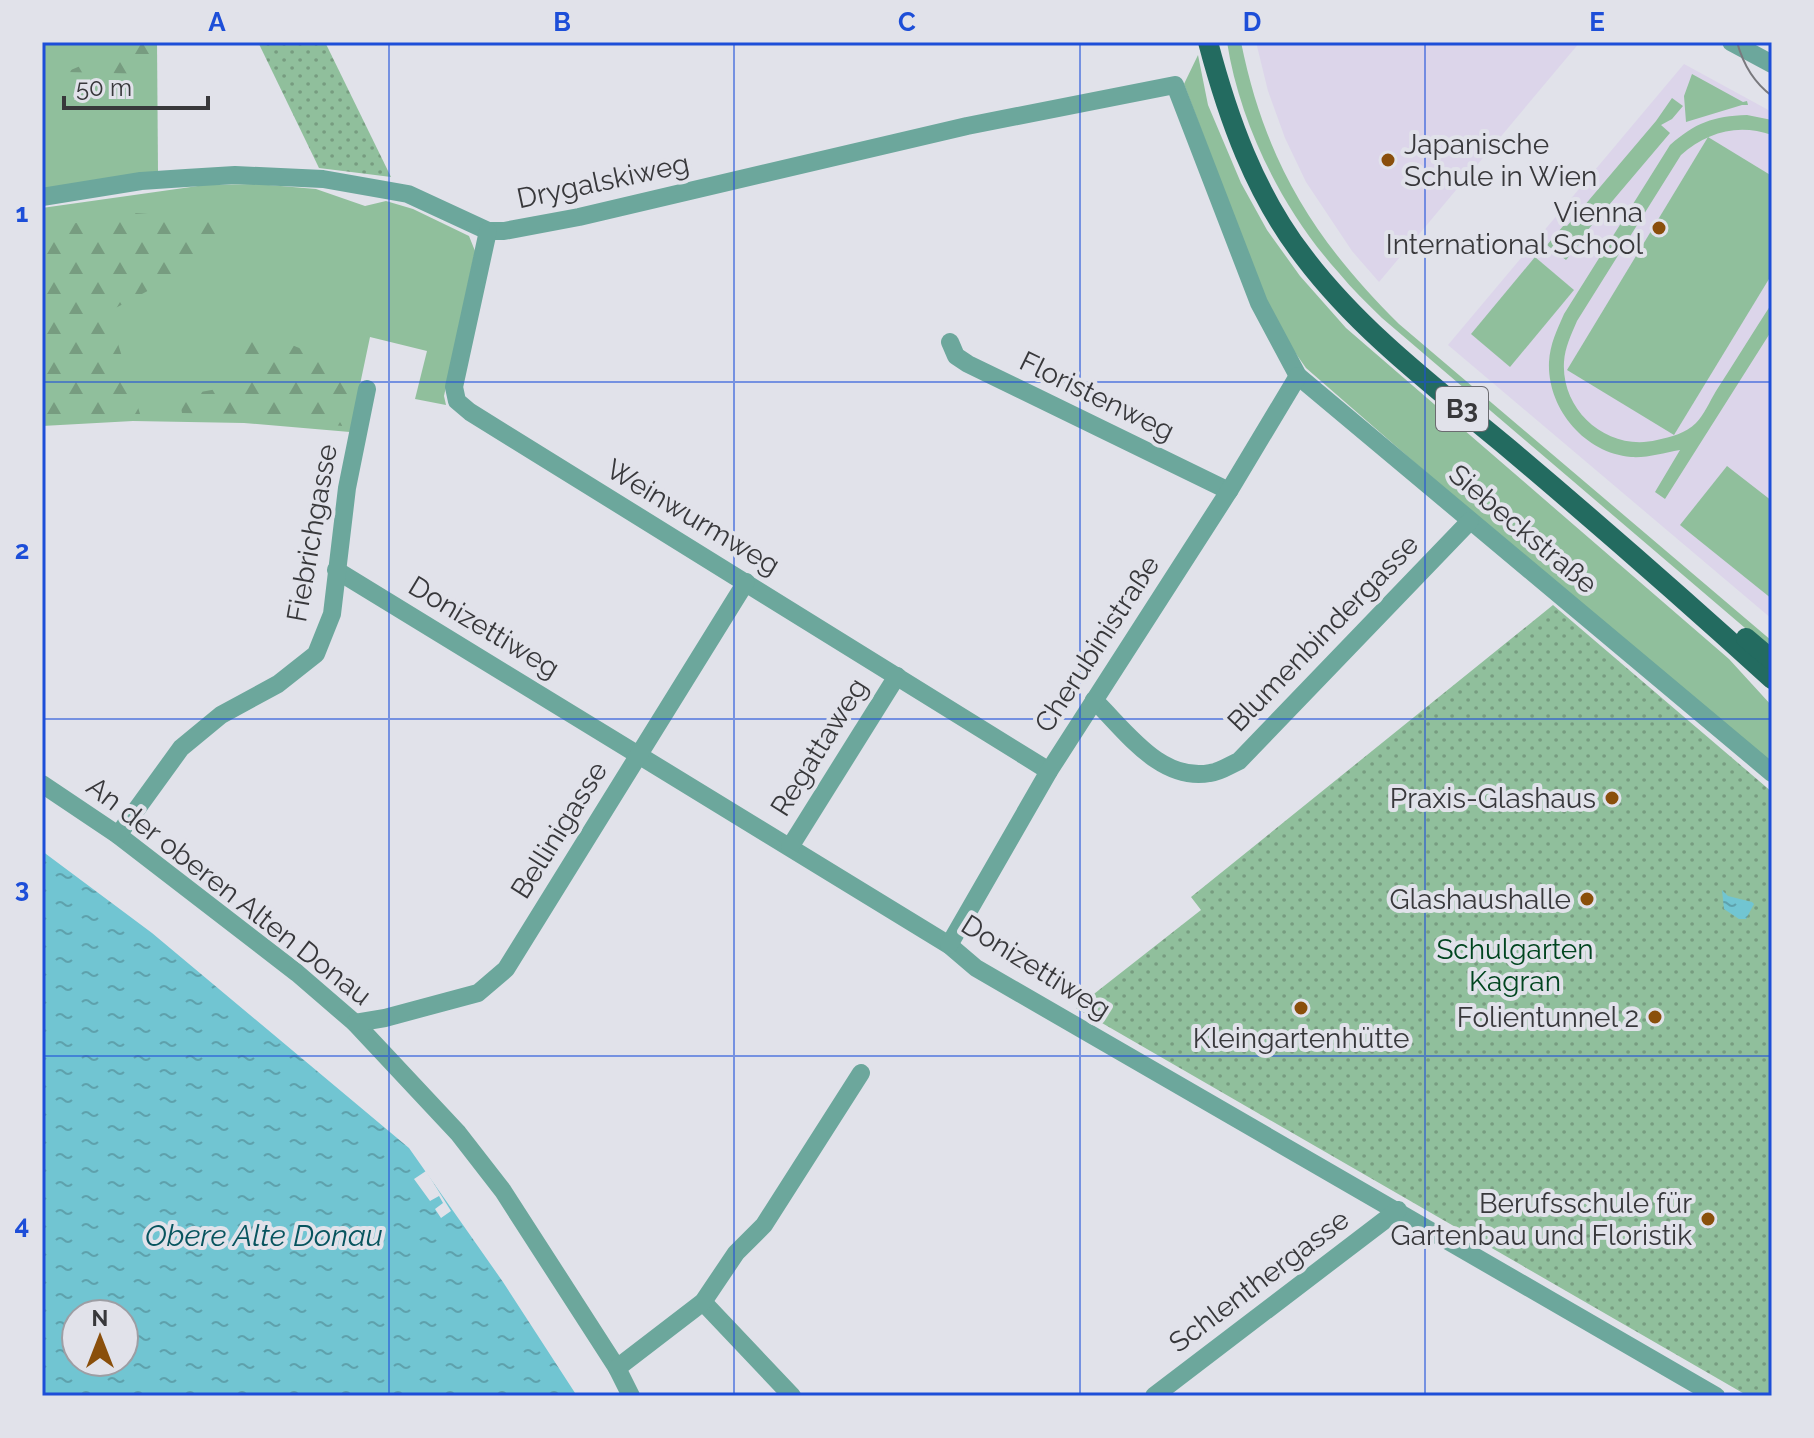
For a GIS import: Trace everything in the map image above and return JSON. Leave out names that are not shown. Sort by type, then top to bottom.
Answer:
[{"type":"main road","name":"B3","points":[[1208,42],[1260,163],[1286,210],[1315,251],[1379,324],[1772,660]]},
{"type":"main road","name":"B3","points":[[1221,42],[1224,84]]},
{"type":"main road","name":"Siebeckstraße","points":[[1224,84],[1250,168],[1277,218],[1304,257],[1372,334],[1659,576],[1772,679]]},
{"type":"street","points":[[1731,42],[1762,54]]},
{"type":"street","name":"Drygalskiweg","points":[[42,197],[141,181],[211,176],[323,179],[408,194],[488,231],[504,231],[579,217],[967,126],[1175,85]]},
{"type":"street","name":"Siebeckstraße","points":[[1175,85],[1259,303],[1298,376],[1772,773]]},
{"type":"street","name":"Weinwurmweg","points":[[488,231],[454,387],[457,401],[470,412],[1049,771]]},
{"type":"street","name":"Floristenweg","points":[[950,342],[956,356],[968,364],[1229,491]]},
{"type":"street","name":"Cherubinistraße","points":[[949,945],[1049,771],[1229,491],[1298,376]]},
{"type":"street","name":"Fiebrichgasse","points":[[118,835],[181,748],[221,715],[278,684],[316,654],[332,614],[347,488],[367,389]]},
{"type":"street","name":"Blumenbindergasse","points":[[1094,700],[1159,764],[1186,774],[1212,773],[1239,761],[1470,521]]},
{"type":"street","name":"Donizettiweg","points":[[336,570],[949,945],[976,968],[1716,1396]]},
{"type":"street","name":"Bellinigasse","points":[[355,1023],[478,993],[506,969],[746,582]]},
{"type":"street","name":"Regattaweg","points":[[790,847],[897,676]]},
{"type":"street","name":"An der oberen Alten Donau","points":[[42,784],[118,835],[297,973],[355,1023],[458,1133],[494,1180],[544,1251],[617,1368],[631,1396]]},
{"type":"street","points":[[617,1368],[703,1302],[736,1253],[764,1225],[861,1073]]},
{"type":"street","name":"Schlenthergasse","points":[[1154,1396],[1398,1210]]},
{"type":"street","points":[[703,1302],[792,1396]]},
{"type":"shaded area","name":"Japanische Schule in Wien","points":[[1256,42],[1580,42],[1379,282],[1352,251],[1306,182],[1285,138],[1268,91]]},
{"type":"shaded area","name":"Vienna International School","points":[[1684,64],[1772,112],[1772,619],[1448,345]]},
{"type":"green space","points":[[42,42],[157,42],[158,173],[42,189]]},
{"type":"green space","points":[[117,42],[157,42],[156,74],[66,72],[109,54]]},
{"type":"green space","points":[[258,42],[325,42],[391,177],[319,168]]},
{"type":"green space","points":[[1227,42],[1241,42],[1264,124],[1297,196],[1318,229],[1369,293],[1399,324],[1772,641],[1772,651],[1382,318],[1349,285],[1319,249],[1282,195],[1253,135],[1233,73]]},
{"type":"green space","points":[[1198,55],[1208,105],[1241,183],[1267,230],[1300,276],[1346,328],[1729,659],[1772,706],[1772,763],[1475,515],[1306,368],[1266,302],[1184,84]]},
{"type":"green space","points":[[1692,74],[1743,102],[1747,101],[1748,105],[1686,122],[1684,96]]},
{"type":"green space","points":[[1672,98],[1683,106],[1672,119],[1661,125],[1670,133],[1566,260],[1547,245],[1564,225],[1567,226]]},
{"type":"green space","points":[[1747,115],[1772,120],[1772,135],[1747,130],[1724,132],[1701,140],[1681,155],[1577,321],[1566,351],[1565,380],[1579,412],[1591,424],[1622,440],[1639,442],[1662,439],[1683,432],[1699,420],[1772,303],[1772,330],[1665,499],[1655,492],[1680,450],[1631,457],[1614,454],[1584,437],[1572,425],[1554,396],[1550,379],[1551,349],[1564,314],[1670,145],[1705,122]]},
{"type":"green space","points":[[1708,137],[1772,176],[1772,274],[1674,435],[1567,370]]},
{"type":"green space","points":[[257,184],[316,189],[365,206],[386,201],[413,209],[469,236],[475,251],[444,396],[446,405],[415,399],[427,351],[370,337],[350,432],[244,423],[133,421],[42,426],[42,208],[205,185]]},
{"type":"green space","points":[[133,213],[223,219],[204,261],[108,312],[141,417],[42,421],[42,229]]},
{"type":"green space","points":[[1535,257],[1574,290],[1510,367],[1471,334]]},
{"type":"green space","points":[[254,329],[342,366],[348,387],[342,426],[247,414],[182,413],[179,396],[244,384],[244,337]]},
{"type":"green space","points":[[1727,466],[1772,501],[1772,599],[1680,525]]},
{"type":"green space","name":"Schulgarten Kagran","points":[[1553,605],[1772,792],[1772,1396],[1748,1396],[1076,1008],[1201,910],[1191,897]]},
{"type":"water","name":"Obere Alte Donau","points":[[42,851],[152,933],[409,1148],[503,1282],[577,1396],[42,1396]]},
{"type":"water","points":[[1722,890],[1728,896],[1754,904],[1746,919],[1739,919],[1724,909]]},
{"type":"pier","points":[[426,1171],[451,1211],[441,1218],[435,1209],[443,1203],[439,1196],[430,1201],[414,1179]]},
{"type":"tram line","points":[[1737,42],[1750,72],[1772,96]]},
{"type":"place","name":"Japanische Schule in Wien","points":[[1388,160]]},
{"type":"place","name":"Vienna International School","points":[[1659,228]]},
{"type":"place","name":"Praxis-Glashaus","points":[[1612,798]]},
{"type":"place","name":"Glashaushalle","points":[[1587,899]]},
{"type":"place","name":"Kleingartenhütte","points":[[1301,1008]]},
{"type":"place","name":"Folientunnel 2","points":[[1655,1017]]},
{"type":"place","name":"Berufsschule für Gartenbau und Floristik","points":[[1708,1219]]}]
